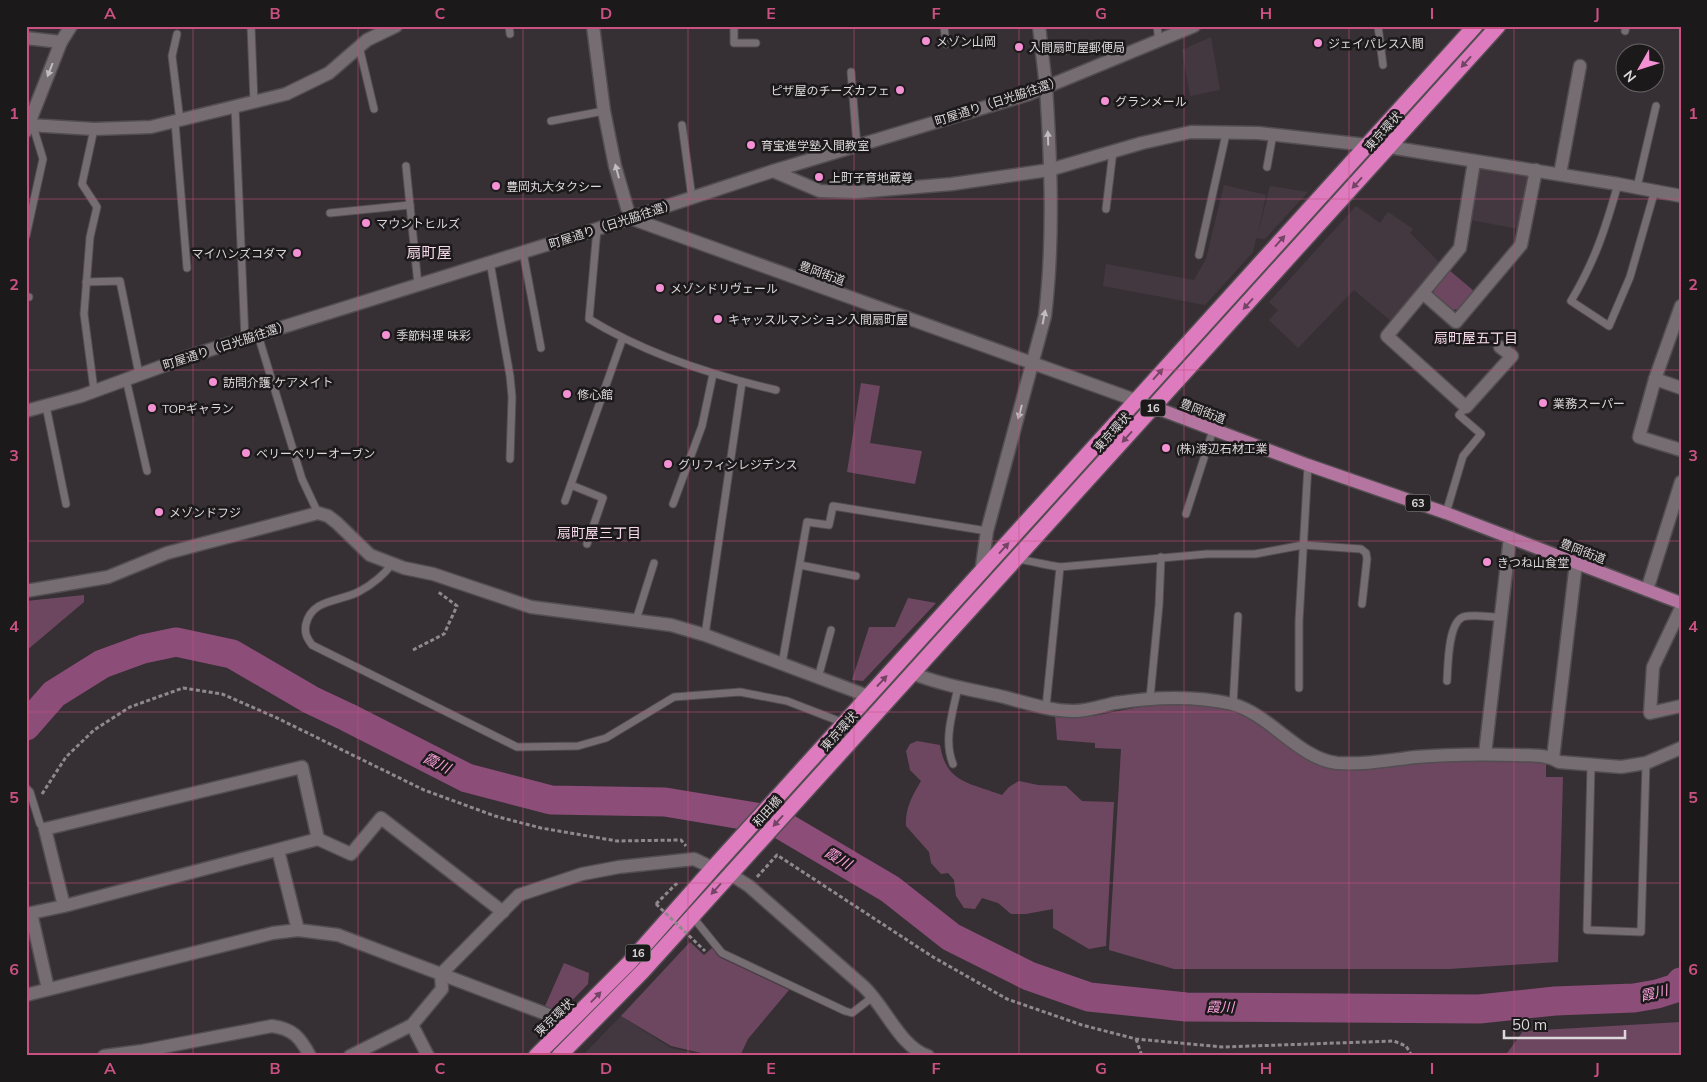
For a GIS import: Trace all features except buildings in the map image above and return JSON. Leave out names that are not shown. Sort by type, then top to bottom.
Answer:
[{"type":"highway","name":"東京環状","points":[[791,782],[1475,26]]},
{"type":"highway","name":"東京環状","points":[[806,789],[1498,26]]},
{"type":"highway","name":"和田橋","points":[[734,845],[791,782]]},
{"type":"highway","name":"和田橋","points":[[730,874],[806,789]]},
{"type":"highway","name":"東京環状","points":[[536,1056],[628,963],[734,845]]},
{"type":"highway","name":"16","points":[[559,1056],[642,972],[730,874]]},
{"type":"main road","name":"豊岡街道","points":[[1135,400],[1308,465],[1446,513],[1681,602]]},
{"type":"street","points":[[70,26],[61,42],[29,127],[42,125],[94,129],[138,129],[286,94],[329,73],[359,46],[396,26]]},
{"type":"street","points":[[593,26],[604,111],[615,166],[630,218]]},
{"type":"street","points":[[981,574],[987,531],[1045,316],[1049,284],[1049,170],[1046,87],[1039,26]]},
{"type":"street","name":"町屋通り（日光脇往還）","points":[[26,411],[46,406],[258,334],[597,229],[773,171],[1046,87],[1194,26]]},
{"type":"street","points":[[26,38],[61,42]]},
{"type":"street","points":[[1560,174],[1580,66]]},
{"type":"street","points":[[773,171],[820,191],[857,192],[952,184],[1049,170],[1191,132],[1273,134],[1368,145]]},
{"type":"street","points":[[1389,147],[1474,162],[1560,174],[1681,196]]},
{"type":"street","points":[[1474,162],[1460,248],[1424,294],[1387,336],[1466,407],[1512,356],[1500,347]]},
{"type":"street","points":[[1424,294],[1456,322],[1521,245],[1536,170]]},
{"type":"street","name":"豊岡街道","points":[[630,218],[1032,365],[1135,400]]},
{"type":"street","points":[[1681,306],[1655,378],[1639,437],[1681,450]]},
{"type":"street","points":[[1655,378],[1681,388]]},
{"type":"street","points":[[1647,590],[1681,482]]},
{"type":"street","points":[[26,591],[108,576],[167,554],[318,513],[328,516],[337,523],[370,555],[392,564],[433,574],[531,607],[671,625],[705,635],[818,679],[868,696]]},
{"type":"street","points":[[1485,754],[1499,618],[1510,537]]},
{"type":"street","points":[[1553,758],[1576,563]]},
{"type":"street","points":[[1681,608],[1652,667],[1650,714],[1681,706]]},
{"type":"street","points":[[912,673],[958,687],[1046,707],[1073,711],[1095,709],[1150,698],[1198,699],[1233,704],[1266,721],[1324,760],[1374,763],[1417,757],[1485,754],[1553,758],[1559,762],[1621,767],[1646,763],[1681,748]]},
{"type":"street","points":[[64,906],[45,829],[302,766],[318,839]]},
{"type":"street","points":[[48,989],[31,913],[318,839],[352,854],[381,818],[503,912]]},
{"type":"street","points":[[278,850],[298,930]]},
{"type":"street","points":[[350,1056],[412,1025],[442,989],[441,974],[519,896],[582,874],[619,867],[694,860],[712,868]]},
{"type":"street","points":[[730,874],[749,886],[874,996],[910,1046],[928,1056]]},
{"type":"street","points":[[26,995],[273,933],[298,930],[338,935],[570,1023]]},
{"type":"street","points":[[412,1025],[428,1056]]},
{"type":"street","points":[[104,1056],[143,1054],[272,1026],[288,1028],[303,1042],[310,1056]]},
{"type":"lane","points":[[250,26],[254,102]]},
{"type":"lane","points":[[734,26],[734,43],[756,43]]},
{"type":"lane","points":[[944,26],[946,44]]},
{"type":"lane","points":[[1157,26],[1159,41]]},
{"type":"lane","points":[[1378,26],[1383,65]]},
{"type":"lane","points":[[177,34],[172,56],[187,268]]},
{"type":"lane","points":[[359,46],[374,109]]},
{"type":"lane","points":[[851,72],[857,146]]},
{"type":"lane","points":[[1637,187],[1656,106]]},
{"type":"lane","points":[[235,107],[245,339]]},
{"type":"lane","points":[[551,121],[604,111]]},
{"type":"lane","points":[[682,124],[692,198]]},
{"type":"lane","points":[[26,236],[42,159],[29,127]]},
{"type":"lane","points":[[94,129],[82,184],[97,208],[90,237],[84,314],[94,390]]},
{"type":"lane","points":[[1199,255],[1226,134]]},
{"type":"lane","points":[[1267,167],[1273,134]]},
{"type":"lane","points":[[1106,209],[1113,152]]},
{"type":"lane","points":[[406,166],[418,285]]},
{"type":"lane","points":[[1618,184],[1600,246],[1590,269],[1571,300],[1609,326],[1630,277],[1655,190]]},
{"type":"lane","points":[[330,213],[410,205]]},
{"type":"lane","points":[[597,229],[589,319],[622,340],[713,374],[776,390]]},
{"type":"lane","points":[[523,252],[541,348]]},
{"type":"lane","points":[[490,262],[510,376],[512,397],[510,460]]},
{"type":"lane","points":[[86,282],[120,281],[139,374]]},
{"type":"lane","points":[[258,334],[302,479],[318,513]]},
{"type":"lane","points":[[565,501],[622,340]]},
{"type":"lane","points":[[673,504],[702,426],[713,374]]},
{"type":"lane","points":[[126,379],[147,471]]},
{"type":"lane","points":[[705,635],[742,382]]},
{"type":"lane","points":[[46,406],[66,504]]},
{"type":"lane","points":[[1446,513],[1463,456],[1481,434],[1459,415],[1466,407]]},
{"type":"lane","points":[[1186,514],[1213,430]]},
{"type":"lane","points":[[1299,688],[1299,621],[1308,465]]},
{"type":"lane","points":[[571,485],[603,498],[587,544]]},
{"type":"lane","points":[[782,664],[807,522],[829,525],[834,506],[987,531]]},
{"type":"lane","points":[[1016,559],[1030,561],[1036,565],[1060,567],[1161,557],[1207,554],[1255,554],[1303,545],[1361,550],[1366,553],[1362,604]]},
{"type":"lane","points":[[1150,698],[1159,605],[1161,557]]},
{"type":"lane","points":[[636,620],[654,563]]},
{"type":"lane","points":[[392,564],[380,578],[358,592],[315,608],[309,614],[305,627],[308,640],[312,645],[517,747],[578,746],[606,738],[674,697],[740,692],[787,701],[844,723]]},
{"type":"lane","points":[[800,564],[856,576]]},
{"type":"lane","points":[[1046,707],[1060,567]]},
{"type":"lane","points":[[1233,704],[1238,616]]},
{"type":"lane","points":[[1447,680],[1452,628],[1465,616],[1499,618]]},
{"type":"lane","points":[[818,679],[831,630]]},
{"type":"lane","points":[[953,764],[948,752],[958,687]]},
{"type":"lane","points":[[1591,765],[1586,930],[1641,932],[1646,763]]},
{"type":"lane","points":[[26,788],[30,792],[40,824],[45,829]]},
{"type":"lane","points":[[692,916],[722,953],[844,1011],[852,1013],[874,996]]},
{"type":"path","points":[[413,650],[444,634],[457,606],[432,588]]},
{"type":"path","points":[[35,806],[66,757],[94,730],[130,707],[183,688],[203,690],[231,698],[284,720],[424,790],[486,813],[541,828],[617,841],[681,840],[690,850]]},
{"type":"path","points":[[749,886],[777,855],[933,957],[1007,999],[1082,1025],[1136,1039],[1223,1047],[1394,1041],[1406,1046],[1412,1056]]},
{"type":"path","points":[[676,884],[656,904],[705,951]]},
{"type":"path","points":[[1136,1039],[1142,1056]]},
{"type":"shaded area","points":[[1211,37],[1220,90],[1190,96],[1182,50]]},
{"type":"shaded area","points":[[1480,167],[1529,176],[1519,229],[1470,220]]},
{"type":"shaded area","points":[[1224,185],[1266,195],[1257,237],[1270,186],[1308,192],[1265,239],[1256,238],[1253,252],[1205,305],[1103,286],[1106,264],[1194,280],[1206,259]]},
{"type":"shaded area","points":[[1356,206],[1380,223],[1388,212],[1413,229],[1410,233],[1440,263],[1391,321],[1354,290],[1298,348],[1269,320],[1278,310],[1269,302]]},
{"type":"shaded area","points":[[1449,270],[1475,292],[1460,309],[1452,310],[1434,295],[1434,287]]},
{"type":"shaded area","points":[[861,383],[880,386],[870,443],[922,451],[915,484],[847,472]]},
{"type":"shaded area","points":[[84,595],[84,602],[26,651],[26,601]]},
{"type":"shaded area","points":[[908,598],[936,603],[863,681],[852,680],[869,627],[895,627]]},
{"type":"shaded area","points":[[1155,704],[1217,705],[1249,717],[1320,765],[1332,769],[1487,758],[1546,762],[1546,777],[1563,777],[1558,962],[1449,969],[1174,969],[1109,950],[1121,749],[1095,748],[1095,743],[1057,740],[1055,715],[1093,716]]},
{"type":"shaded area","points":[[917,741],[940,745],[943,758],[948,767],[961,780],[1002,795],[1009,787],[1019,781],[1038,785],[1066,786],[1082,801],[1114,802],[1106,946],[1089,949],[1053,928],[1053,909],[1026,914],[1011,914],[998,903],[982,898],[975,909],[964,908],[956,896],[954,880],[948,873],[941,874],[931,863],[929,852],[906,826],[910,803],[921,781],[910,770],[906,751],[910,744]]},
{"type":"shaded area","points":[[690,942],[704,955],[712,948],[719,957],[789,990],[748,1039],[740,1056],[714,1056],[671,1046],[621,1016]]},
{"type":"shaded area","points":[[564,963],[589,973],[588,984],[561,1012],[545,1006]]},
{"type":"shaded area","points":[[621,1016],[671,1048],[709,1056],[582,1056]]},
{"type":"shaded area","points":[[1681,1022],[1681,1056],[1505,1056],[1523,1031]]},
{"type":"waterway","name":"霞川","points":[[26,726],[54,694],[102,664],[143,649],[176,642],[232,654],[311,700],[467,778],[551,800],[665,802],[773,820],[890,889],[951,937],[1029,976],[1089,997],[1186,1007],[1479,1009],[1555,1001],[1634,998],[1676,988],[1681,982]]},
{"type":"place","name":"メゾン山岡","points":[[926,41]]},
{"type":"place","name":"ジェイパレス入間","points":[[1318,43]]},
{"type":"place","name":"入間扇町屋郵便局","points":[[1019,47]]},
{"type":"place","name":"ピザ屋のチーズカフェ","points":[[900,90]]},
{"type":"place","name":"グランメール","points":[[1105,101]]},
{"type":"place","name":"育宝進学塾入間教室","points":[[751,145]]},
{"type":"place","name":"上町子育地蔵尊","points":[[819,177]]},
{"type":"place","name":"豊岡丸大タクシー","points":[[496,186]]},
{"type":"place","name":"マウントヒルズ","points":[[366,223]]},
{"type":"place","name":"マイハンズコダマ","points":[[297,253]]},
{"type":"place","name":"メゾンドリヴェール","points":[[660,288]]},
{"type":"place","name":"キャッスルマンション入間扇町屋","points":[[718,319]]},
{"type":"place","name":"季節料理 味彩","points":[[386,335]]},
{"type":"place","name":"訪問介護 ケアメイト","points":[[213,382]]},
{"type":"place","name":"修心館","points":[[567,394]]},
{"type":"place","name":"業務スーパー","points":[[1543,403]]},
{"type":"place","name":"TOPギャラン","points":[[152,408]]},
{"type":"place","name":"(株)渡辺石材工業","points":[[1166,448]]},
{"type":"place","name":"ベリーベリーオーブン","points":[[246,453]]},
{"type":"place","name":"グリフィンレジデンス","points":[[668,464]]},
{"type":"place","name":"メゾンドフジ","points":[[159,512]]},
{"type":"place","name":"きつね山食堂","points":[[1487,562]]},
{"type":"district","name":"扇町屋","points":[[429,252]]},
{"type":"district","name":"扇町屋五丁目","points":[[1476,338]]},
{"type":"district","name":"扇町屋三丁目","points":[[599,533]]}]
